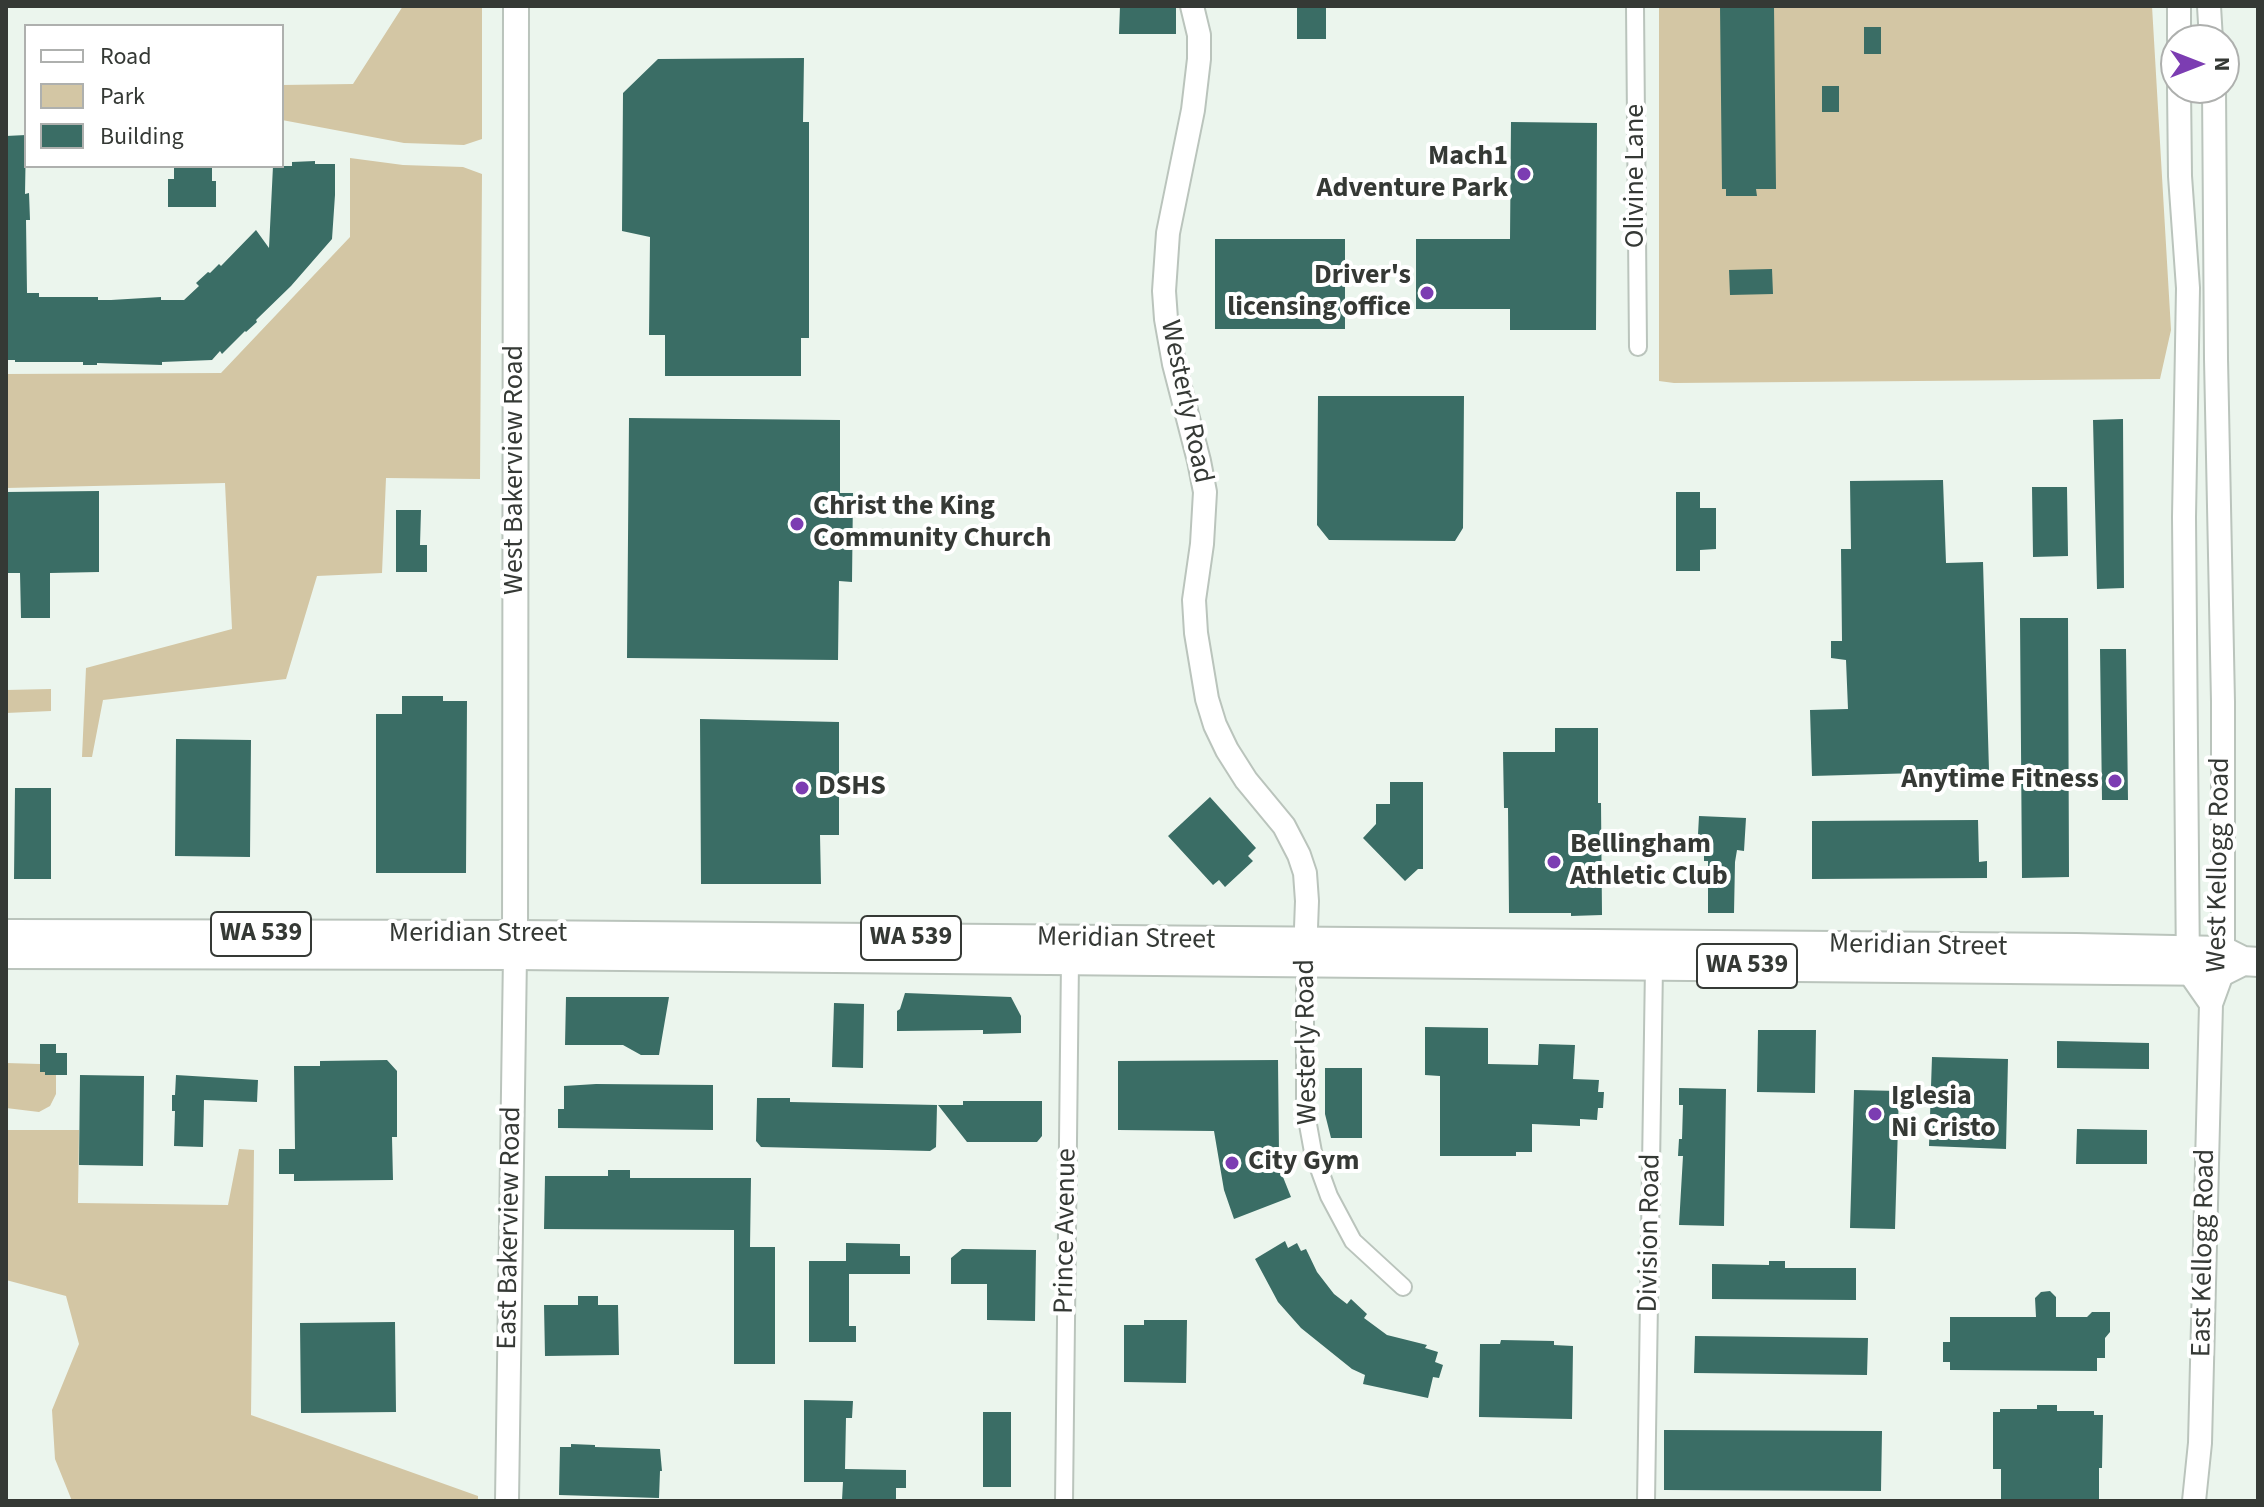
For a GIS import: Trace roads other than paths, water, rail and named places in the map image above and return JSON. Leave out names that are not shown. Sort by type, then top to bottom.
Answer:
[{"type":"highway","name":"Meridian Street","points":[[6,934],[1070,960],[1306,952],[2236,961]]},
{"type":"highway","points":[[6,944],[50,944],[69,934]]},
{"type":"highway","name":"Meridian Street","points":[[6,954],[515,945],[1156,940],[1494,964],[1528,955],[1657,955]]},
{"type":"highway","points":[[1070,960],[1091,951],[1116,951],[1156,940]]},
{"type":"main road","name":"West Bakerview Road","points":[[515,945],[516,6]]},
{"type":"street","name":"Westerly Road","points":[[1192,6],[1199,35],[1199,59],[1193,110],[1168,233],[1164,291],[1174,364],[1205,492],[1194,600],[1196,633],[1207,699],[1215,725],[1246,780],[1284,826],[1305,873],[1305,1108],[1313,1152],[1329,1196],[1353,1241],[1403,1287]]},
{"type":"street","name":"Westerly Road","points":[[1199,35],[1209,6]]},
{"type":"street","name":"Olivine Lane","points":[[1635,6],[1638,347]]},
{"type":"street","name":"West Kellogg Road","points":[[2179,104],[2180,176],[2188,288],[2184,517],[2188,960],[2211,1004]]},
{"type":"street","name":"West Kellogg Road","points":[[2211,1004],[2236,961],[2223,702],[2214,104]]},
{"type":"street","name":"East Bakerview Road","points":[[507,1501],[515,945]]},
{"type":"street","name":"Division Road","points":[[1646,1501],[1657,955]]},
{"type":"street","name":"Prince Avenue","points":[[1064,1501],[1070,960]]},
{"type":"street","name":"East Kellogg Road","points":[[2194,1501],[2200,1443],[2211,1004]]},
{"type":"place","name":"Mach1 Adventure Park","points":[[1524,174]]},
{"type":"place","name":"Driver's licensing office","points":[[1427,293]]},
{"type":"place","name":"Christ the King Community Church","points":[[797,524]]},
{"type":"place","name":"Anytime Fitness","points":[[2115,781]]},
{"type":"place","name":"DSHS","points":[[802,788]]},
{"type":"place","name":"Bellingham Athletic Club","points":[[1554,862]]},
{"type":"place","name":"Iglesia Ni Cristo","points":[[1875,1114]]},
{"type":"place","name":"City Gym","points":[[1232,1163]]}]
